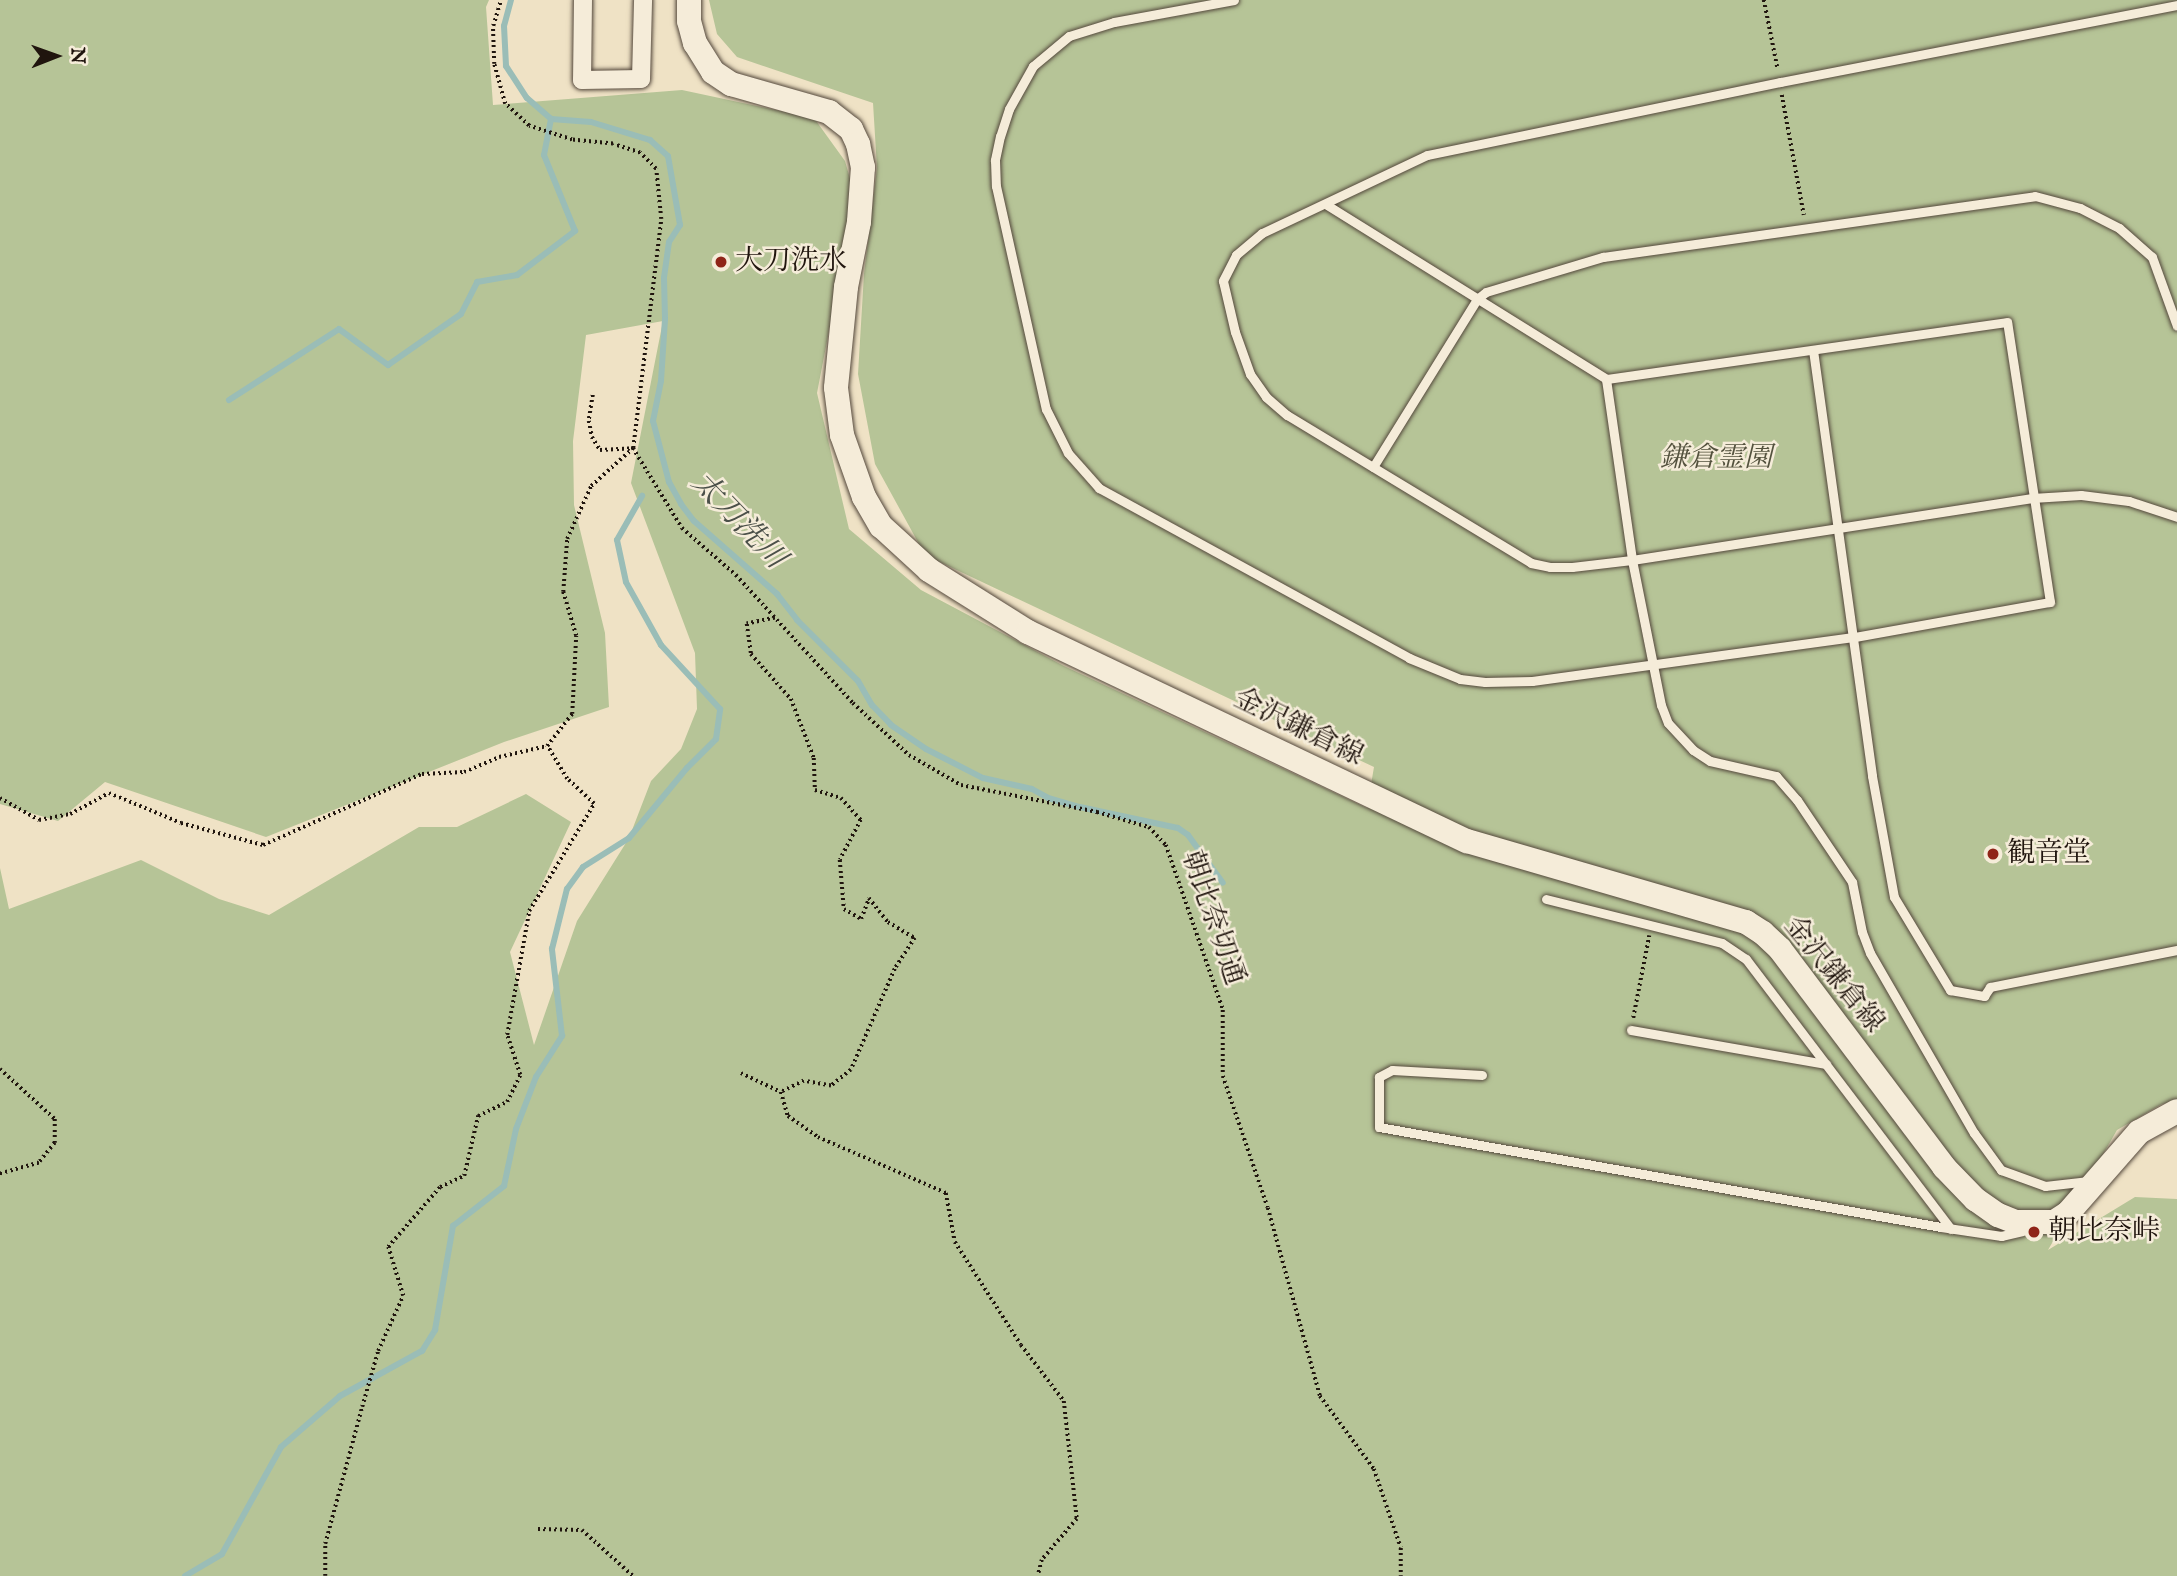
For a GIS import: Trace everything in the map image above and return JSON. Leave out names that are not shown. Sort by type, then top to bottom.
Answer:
[{"type":"main road","name":"金沢鎌倉線","points":[[690,0],[689,21],[695,43],[713,72],[731,84],[829,112],[851,129],[858,144],[863,167],[859,222],[846,287],[836,388],[842,435],[864,497],[881,526],[906,551],[979,604],[1028,632],[1467,841],[1746,922],[1780,949],[1944,1167],[1975,1199],[1998,1215],[2015,1222],[2054,1222]]},
{"type":"main road","points":[[2054,1222],[2068,1213],[2139,1132],[2177,1111]]},
{"type":"street","points":[[583,0],[582,80],[642,79],[643,0]]},
{"type":"lane","points":[[1234,0],[1114,22],[1069,36],[1033,66],[1009,108],[995,160],[996,186],[1046,410],[1068,453],[1090,480],[1118,500],[1438,671],[1460,678],[1509,683],[1855,637],[2050,602],[2007,321],[1606,379],[1327,205]]},
{"type":"lane","points":[[2177,5],[1780,82],[1427,155],[1327,205],[1262,233],[1236,255],[1223,281],[1235,332],[1250,374],[1266,397],[1287,415],[1531,563],[1550,567],[1572,567],[1838,530],[2032,498],[2081,495],[2129,501],[2177,517]]},
{"type":"lane","points":[[1373,467],[1477,299],[1486,292],[1603,257],[2035,195],[2069,205],[2119,228],[2152,257],[2177,326]]},
{"type":"lane","points":[[1813,350],[1855,637],[1872,776],[1894,897],[1950,990],[1983,996],[1990,987],[2177,950]]},
{"type":"lane","points":[[1606,379],[1632,559],[1661,705],[1668,723],[1680,738],[1710,761],[1776,776],[1797,800],[1852,882],[1862,932],[1871,953],[1974,1133],[2001,1170],[2045,1186],[2098,1180]]},
{"type":"lane","points":[[1546,899],[1722,943],[1746,958],[1951,1229]]},
{"type":"lane","points":[[1631,1030],[1826,1064]]},
{"type":"lane","points":[[1482,1076],[1392,1070],[1379,1077],[1379,1127],[1951,1229],[2001,1236],[2054,1222]]},
{"type":"path","points":[[0,798],[39,820],[70,814],[109,793],[181,824],[263,845],[422,774],[464,772],[499,757],[547,746],[572,714],[576,636],[563,592],[566,539],[591,486],[633,448],[661,219],[656,169],[640,153],[613,144],[572,140],[529,126],[505,104],[494,64],[493,26],[501,0]]},
{"type":"path","points":[[1764,0],[1807,227]]},
{"type":"path","points":[[593,395],[589,421],[592,437],[600,450],[633,448]]},
{"type":"path","name":"朝比奈切通","points":[[633,448],[682,528],[736,575],[853,703],[919,761],[961,785],[1097,812],[1149,827],[1166,845],[1223,1010],[1223,1076],[1268,1208],[1320,1396],[1374,1469],[1401,1548],[1401,1576]]},
{"type":"path","points":[[775,618],[747,624],[751,654],[791,699],[814,758],[815,790],[841,798],[861,820],[840,860],[844,909],[861,919],[869,898],[887,922],[915,938],[895,969],[852,1070],[831,1086],[804,1081],[781,1093]]},
{"type":"path","points":[[325,1576],[326,1544],[362,1407],[378,1351],[403,1296],[388,1247],[440,1187],[464,1176],[478,1116],[507,1102],[516,1084],[520,1075],[507,1035],[529,911],[594,804],[567,779],[547,746]]},
{"type":"path","points":[[1631,1030],[1651,925]]},
{"type":"path","points":[[0,1069],[55,1119],[55,1143],[38,1163],[0,1174]]},
{"type":"path","points":[[741,1073],[781,1093],[788,1116],[818,1137],[946,1193],[955,1242],[1021,1345],[1065,1402],[1077,1519],[1042,1560],[1038,1576]]},
{"type":"path","points":[[538,1529],[582,1530],[633,1576]]},
{"type":"green space","name":"鎌倉霊園","points":[[0,0],[489,0],[486,7],[493,105],[682,90],[814,118],[845,161],[855,196],[817,393],[849,529],[921,590],[1064,666],[1367,808],[1374,767],[925,555],[875,464],[858,374],[864,274],[877,168],[873,103],[737,57],[717,34],[709,0],[2177,0],[2177,1101],[2162,1104],[2117,1130],[2048,1250],[2135,1197],[2177,1199],[2177,1576],[0,1576],[0,868],[9,909],[141,860],[219,899],[269,915],[419,827],[457,827],[526,794],[571,822],[510,952],[534,1045],[577,921],[629,838],[651,781],[681,749],[697,709],[695,653],[631,483],[663,321],[586,335],[573,441],[574,505],[605,633],[609,707],[504,742],[266,837],[105,782],[58,821],[0,804]]},
{"type":"waterway","name":"太刀洗川","points":[[511,0],[504,26],[506,66],[527,98],[551,119],[591,122],[650,140],[668,156],[680,225],[669,242],[664,278],[665,319],[661,381],[653,421],[669,482],[694,521],[777,594],[797,620],[858,681],[872,705],[891,725],[926,749],[983,778],[1032,789],[1048,798],[1080,807],[1178,828],[1188,835],[1223,883]]},
{"type":"waterway","points":[[229,400],[339,329],[388,365],[461,314],[477,282],[517,275],[575,231],[544,155],[551,119]]},
{"type":"waterway","points":[[185,1576],[222,1554],[281,1447],[340,1396],[422,1351],[435,1330],[453,1226],[504,1186],[516,1129],[536,1077],[562,1036],[552,949],[567,889],[583,867],[629,838],[687,768],[716,739],[720,709],[661,645],[626,582],[617,540],[642,496]]},
{"type":"place","name":"大刀洗水","points":[[721,262]]},
{"type":"place","name":"観音堂","points":[[1993,854]]},
{"type":"place","name":"朝比奈峠","points":[[2034,1232]]}]
